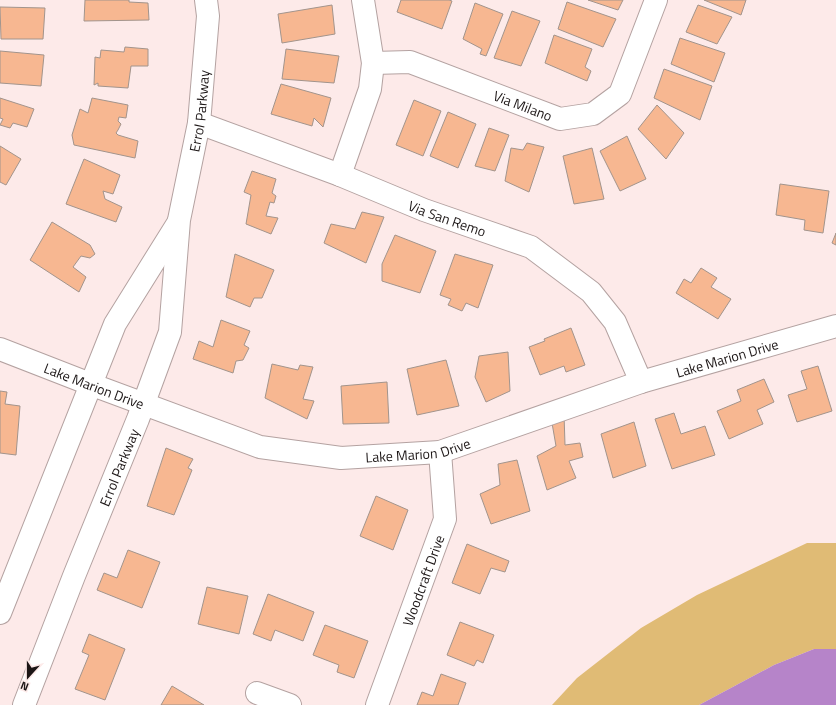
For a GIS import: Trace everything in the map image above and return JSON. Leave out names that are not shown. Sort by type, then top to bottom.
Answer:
[{"type":"street","name":"Errol Parkway","points":[[24,705],[143,405],[170,332],[179,220],[199,123],[208,16],[206,0]]},
{"type":"street","points":[[340,175],[370,89],[373,63],[363,0]]},
{"type":"street","name":"Via Milano","points":[[373,63],[410,62],[560,119],[593,114],[620,94],[656,0]]},
{"type":"street","name":"Via San Remo","points":[[199,123],[340,175],[424,210],[531,247],[591,292],[615,322],[641,382]]},
{"type":"street","name":"Errol Parkway","points":[[0,613],[115,324],[179,220]]},
{"type":"street","name":"Lake Marion Drive","points":[[0,349],[143,405],[260,447],[341,458],[440,452],[641,382],[836,326]]},
{"type":"street","name":"Woodcraft Drive","points":[[377,705],[445,519],[440,452]]},
{"type":"street","points":[[257,693],[290,705]]},
{"type":"shaded area","points":[[807,543],[836,543],[836,649],[814,649],[774,665],[699,705],[552,705],[577,678],[641,628],[697,595]]},
{"type":"shaded area","points":[[814,649],[836,649],[836,705],[699,705],[774,665]]},
{"type":"building","points":[[85,0],[129,0],[129,2],[148,3],[149,20],[84,21]]},
{"type":"building","points":[[401,0],[452,1],[442,29],[397,12]]},
{"type":"building","points":[[588,0],[623,0],[618,10]]},
{"type":"building","points":[[704,0],[746,0],[741,15]]},
{"type":"building","points":[[567,2],[616,19],[603,47],[558,29]]},
{"type":"building","points":[[475,3],[503,14],[486,56],[480,54],[482,49],[463,39]]},
{"type":"building","points":[[332,5],[335,34],[282,43],[278,14]]},
{"type":"building","points":[[698,5],[732,17],[717,44],[686,32]]},
{"type":"building","points":[[0,7],[45,8],[43,39],[1,39]]},
{"type":"building","points":[[512,11],[540,21],[521,66],[494,58]]},
{"type":"building","points":[[554,35],[592,49],[585,67],[591,71],[587,81],[545,63]]},
{"type":"building","points":[[680,38],[725,53],[714,82],[671,64]]},
{"type":"building","points":[[125,47],[148,49],[148,66],[131,66],[128,88],[98,86],[98,83],[94,85],[95,57],[100,58],[101,50],[124,52]]},
{"type":"building","points":[[286,49],[339,56],[334,83],[282,79]]},
{"type":"building","points":[[0,51],[44,55],[41,86],[0,83]]},
{"type":"building","points":[[664,69],[712,86],[700,120],[654,98]]},
{"type":"building","points":[[281,84],[331,98],[323,127],[314,118],[312,126],[271,114]]},
{"type":"building","points":[[0,98],[34,109],[27,127],[13,123],[10,128],[0,125],[3,119],[0,118]]},
{"type":"building","points":[[92,98],[128,105],[126,118],[119,117],[118,121],[121,124],[116,133],[138,141],[135,158],[74,145],[72,135],[80,109],[88,113]]},
{"type":"building","points":[[414,100],[441,111],[423,156],[396,145]]},
{"type":"building","points":[[657,105],[684,133],[666,159],[638,129]]},
{"type":"building","points":[[448,112],[476,124],[458,168],[430,156]]},
{"type":"building","points":[[489,128],[509,135],[495,171],[475,166]]},
{"type":"building","points":[[627,136],[646,179],[620,191],[600,151]]},
{"type":"building","points":[[527,143],[544,147],[529,192],[505,181],[511,148],[523,150]]},
{"type":"building","points":[[0,146],[21,159],[6,185],[0,182]]},
{"type":"building","points":[[592,148],[604,199],[574,204],[563,156]]},
{"type":"building","points":[[84,159],[120,175],[113,194],[103,191],[105,199],[122,207],[116,222],[66,204]]},
{"type":"building","points":[[252,171],[276,179],[272,193],[276,196],[274,203],[270,202],[266,216],[278,218],[271,234],[246,224],[251,195],[244,192]]},
{"type":"building","points":[[780,184],[829,191],[823,233],[804,230],[805,220],[776,215]]},
{"type":"building","points":[[362,212],[384,217],[366,263],[324,243],[331,224],[355,229]]},
{"type":"building","points":[[52,222],[90,245],[95,254],[90,258],[81,256],[73,267],[86,277],[79,292],[30,260]]},
{"type":"building","points":[[836,233],[836,245],[832,243]]},
{"type":"building","points":[[395,235],[436,251],[420,293],[382,281],[382,264]]},
{"type":"building","points":[[235,254],[274,270],[262,298],[254,298],[250,307],[226,297]]},
{"type":"building","points":[[455,254],[493,265],[478,308],[466,303],[462,311],[448,305],[451,299],[440,295]]},
{"type":"building","points":[[701,268],[717,278],[711,287],[731,299],[718,319],[676,293],[684,279],[691,283]]},
{"type":"building","points":[[221,320],[250,331],[244,345],[249,348],[243,360],[236,361],[233,373],[193,359],[199,341],[213,347]]},
{"type":"building","points":[[571,328],[585,365],[566,372],[564,366],[540,375],[529,347]]},
{"type":"building","points":[[508,352],[510,391],[486,402],[475,377],[479,356]]},
{"type":"building","points":[[446,360],[459,406],[417,415],[407,369]]},
{"type":"building","points":[[272,364],[298,370],[300,365],[313,367],[303,399],[314,401],[307,419],[265,398]]},
{"type":"building","points":[[818,366],[832,411],[797,422],[788,395],[807,389],[801,371]]},
{"type":"building","points":[[764,379],[774,402],[757,410],[763,424],[729,439],[717,411],[741,401],[737,390]]},
{"type":"building","points":[[387,382],[389,423],[343,424],[341,386]]},
{"type":"building","points":[[0,391],[7,392],[5,404],[20,406],[16,455],[0,453]]},
{"type":"building","points":[[674,413],[681,434],[705,426],[715,455],[672,469],[655,419]]},
{"type":"building","points":[[564,414],[565,445],[580,443],[583,457],[569,461],[576,478],[547,490],[537,456],[556,446],[552,423]]},
{"type":"building","points":[[634,422],[646,466],[613,478],[601,434]]},
{"type":"building","points":[[166,448],[193,459],[188,468],[192,470],[174,515],[147,506]]},
{"type":"building","points":[[517,460],[530,511],[491,524],[480,494],[500,485],[498,464]]},
{"type":"building","points":[[376,496],[408,510],[393,550],[360,536]]},
{"type":"building","points":[[467,544],[509,561],[505,572],[491,568],[480,594],[452,583]]},
{"type":"building","points":[[128,550],[160,562],[142,608],[97,590],[104,573],[117,578]]},
{"type":"building","points":[[207,587],[248,596],[239,634],[198,624]]},
{"type":"building","points":[[268,594],[314,612],[303,641],[275,630],[271,641],[253,634]]},
{"type":"building","points":[[460,622],[494,635],[483,663],[477,660],[474,666],[447,655]]},
{"type":"building","points":[[325,625],[368,641],[354,678],[337,672],[339,665],[313,655]]},
{"type":"building","points":[[89,634],[125,649],[105,700],[75,689],[89,655],[82,652]]},
{"type":"building","points":[[441,674],[466,683],[458,705],[417,705],[422,692],[433,696]]},
{"type":"building","points":[[172,686],[204,705],[161,705]]}]
